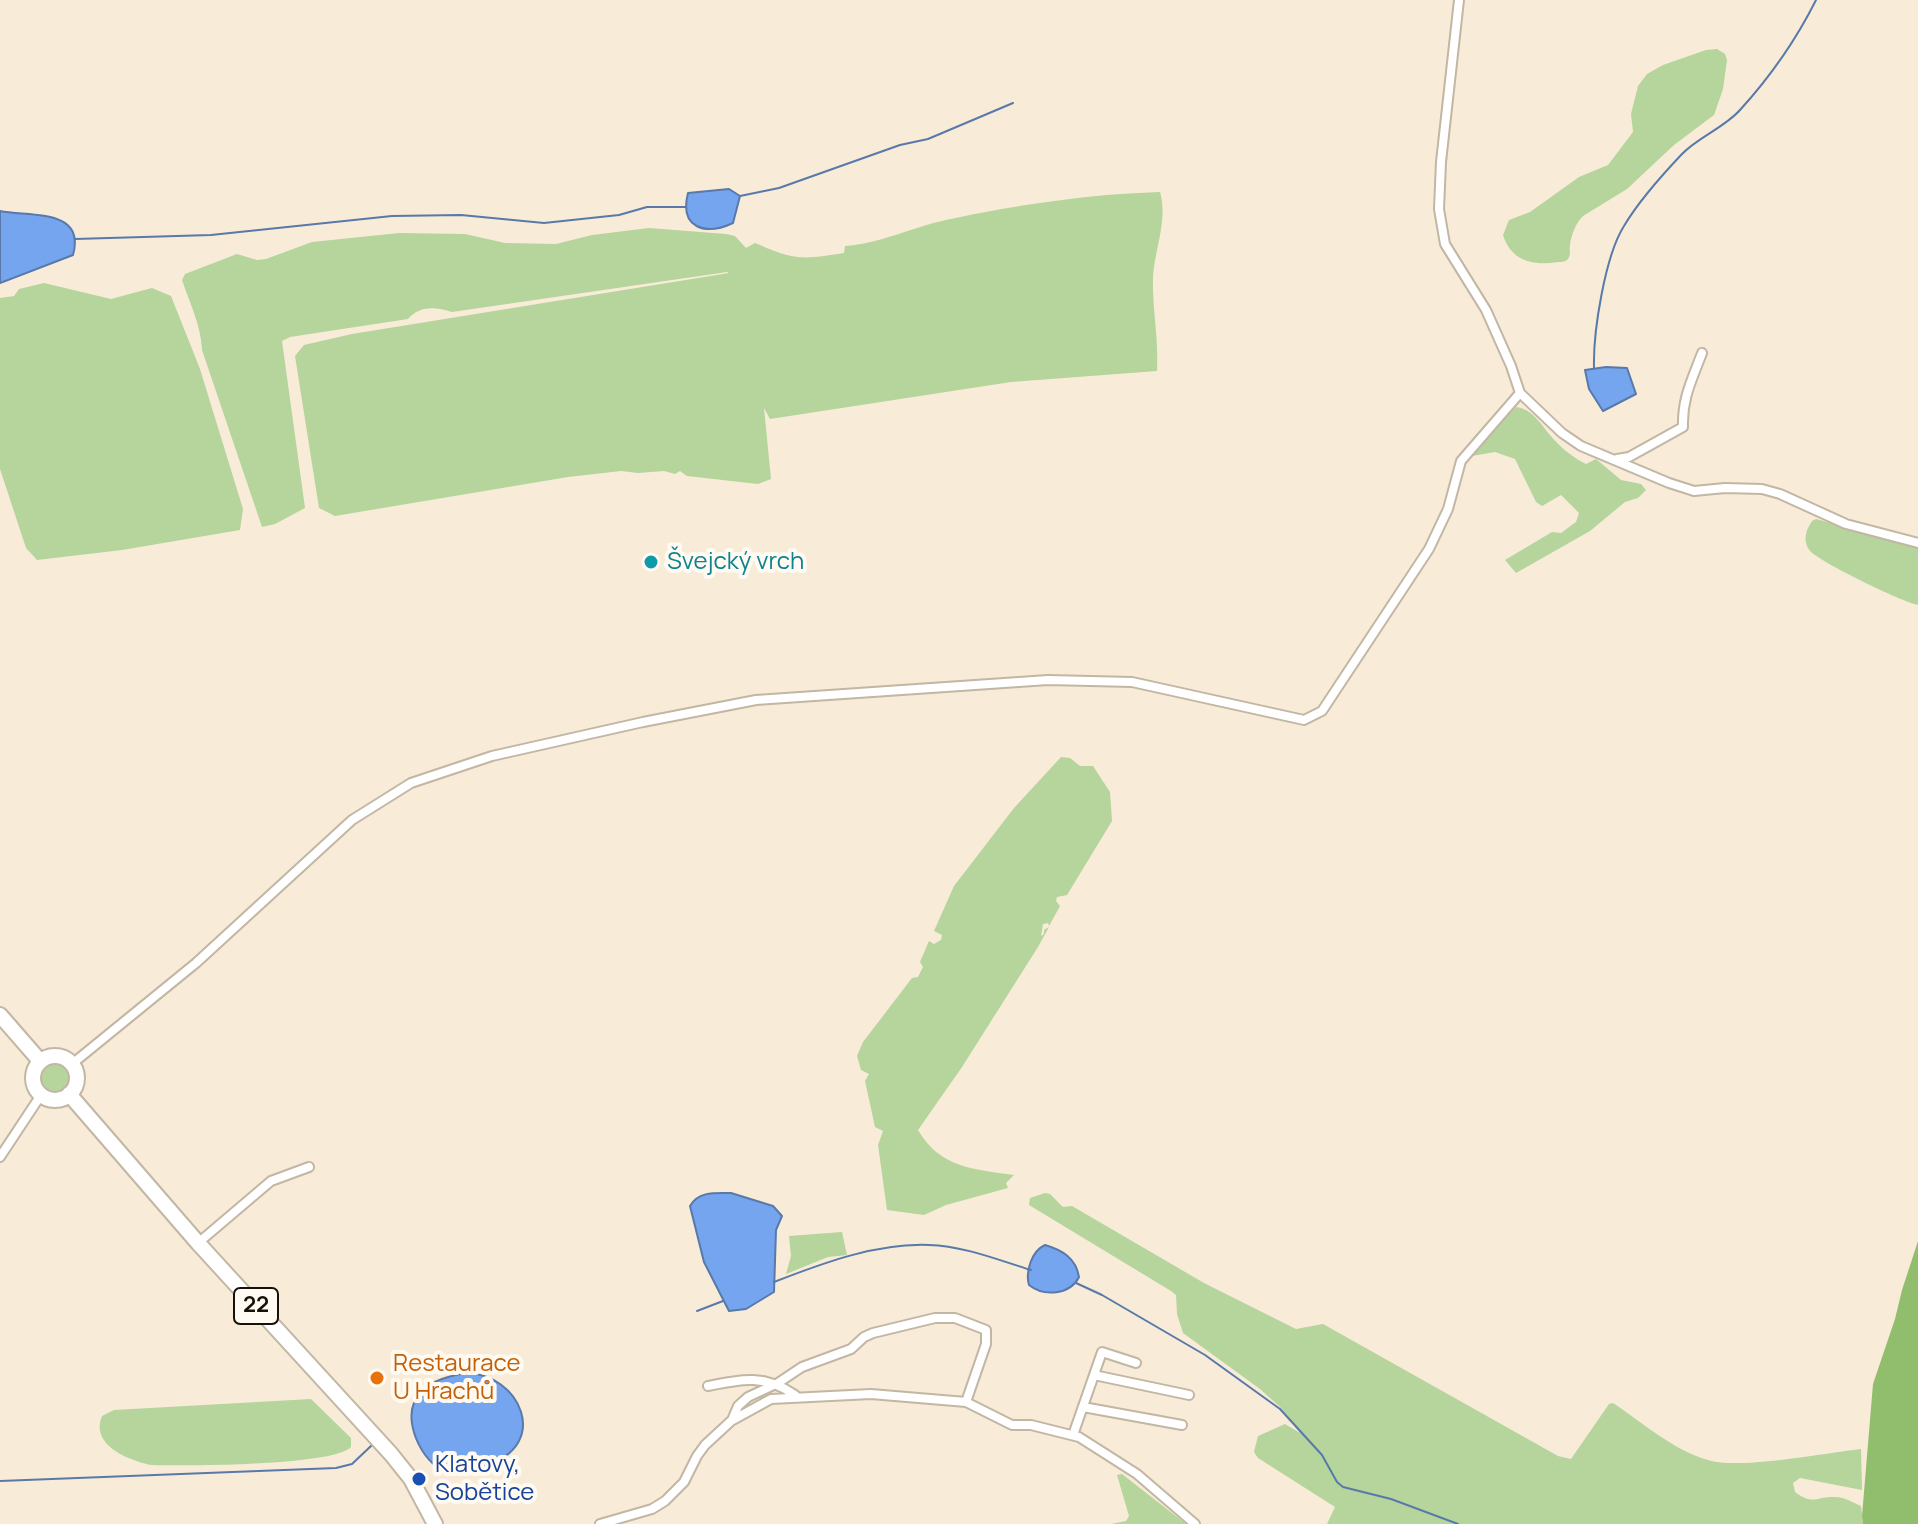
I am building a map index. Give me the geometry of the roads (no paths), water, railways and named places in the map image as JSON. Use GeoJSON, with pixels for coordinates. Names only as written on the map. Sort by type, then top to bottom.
{"type":"FeatureCollection","features":[{"type":"Feature","properties":{"kind":"main road"},"geometry":{"type":"LineString","coordinates":[[0,1015],[40,1061]]}},
{"type":"Feature","properties":{"kind":"main road"},"geometry":{"type":"LineString","coordinates":[[55,1056],[72,1064],[77,1077],[69,1094],[58,1100],[41,1095],[33,1078],[40,1061],[55,1056]]}},
{"type":"Feature","properties":{"kind":"main road","name":"22"},"geometry":{"type":"LineString","coordinates":[[69,1094],[198,1243],[391,1454],[411,1479],[435,1524]]}},
{"type":"Feature","properties":{"kind":"street"},"geometry":{"type":"LineString","coordinates":[[1459,0],[1441,162],[1439,209],[1445,244],[1486,310],[1520,393],[1562,433],[1581,446],[1694,491],[1762,489],[1846,524],[1918,543]]}},
{"type":"Feature","properties":{"kind":"street"},"geometry":{"type":"LineString","coordinates":[[1612,459],[1629,457],[1683,427],[1685,396],[1702,353]]}},
{"type":"Feature","properties":{"kind":"street"},"geometry":{"type":"LineString","coordinates":[[72,1064],[196,963],[352,820],[411,783],[492,756],[756,700],[1048,680],[1132,682],[1286,717],[1304,720],[1313,716],[1322,711],[1429,549],[1448,509],[1461,461],[1520,393]]}},
{"type":"Feature","properties":{"kind":"street"},"geometry":{"type":"LineString","coordinates":[[0,1157],[41,1095]]}},
{"type":"Feature","properties":{"kind":"street"},"geometry":{"type":"LineString","coordinates":[[198,1243],[271,1181],[309,1167]]}},
{"type":"Feature","properties":{"kind":"street"},"geometry":{"type":"LineString","coordinates":[[731,1421],[738,1406],[748,1397],[802,1367],[851,1349],[873,1333],[935,1318],[955,1318],[986,1330],[987,1337],[966,1402]]}},
{"type":"Feature","properties":{"kind":"street"},"geometry":{"type":"LineString","coordinates":[[1073,1435],[1102,1352],[1136,1363]]}},
{"type":"Feature","properties":{"kind":"street"},"geometry":{"type":"LineString","coordinates":[[1094,1375],[1189,1395]]}},
{"type":"Feature","properties":{"kind":"street"},"geometry":{"type":"LineString","coordinates":[[708,1386],[741,1380],[778,1383],[796,1396]]}},
{"type":"Feature","properties":{"kind":"street"},"geometry":{"type":"LineString","coordinates":[[600,1524],[652,1509],[665,1501],[684,1482],[705,1445],[731,1421],[771,1399],[908,1395],[966,1402],[1012,1425],[1031,1425],[1073,1435],[1118,1460],[1195,1524]]}},
{"type":"Feature","properties":{"kind":"street"},"geometry":{"type":"LineString","coordinates":[[1083,1407],[1182,1425]]}},
{"type":"Feature","properties":{"kind":"water"},"geometry":{"type":"Polygon","coordinates":[[[729,189],[740,196],[733,223],[713,229],[697,226],[691,221],[686,205],[688,193],[729,189]]]}},
{"type":"Feature","properties":{"kind":"water"},"geometry":{"type":"Polygon","coordinates":[[[0,211],[40,215],[64,222],[75,240],[73,255],[0,283],[0,211]]]}},
{"type":"Feature","properties":{"kind":"water"},"geometry":{"type":"Polygon","coordinates":[[[1627,368],[1636,394],[1603,411],[1589,389],[1585,370],[1627,368]]]}},
{"type":"Feature","properties":{"kind":"water"},"geometry":{"type":"Polygon","coordinates":[[[731,1193],[773,1206],[782,1216],[776,1230],[774,1292],[746,1309],[729,1311],[704,1262],[690,1206],[703,1195],[731,1193]]]}},
{"type":"Feature","properties":{"kind":"water"},"geometry":{"type":"Polygon","coordinates":[[[1045,1245],[1057,1249],[1075,1265],[1079,1277],[1070,1288],[1049,1292],[1029,1285],[1031,1262],[1036,1252],[1045,1245]]]}},
{"type":"Feature","properties":{"kind":"water"},"geometry":{"type":"Polygon","coordinates":[[[465,1373],[484,1376],[501,1385],[513,1397],[521,1412],[523,1427],[518,1442],[506,1455],[473,1469],[450,1472],[432,1463],[425,1455],[414,1434],[412,1412],[418,1396],[429,1385],[465,1373]]]}},
{"type":"Feature","properties":{"kind":"waterway"},"geometry":{"type":"LineString","coordinates":[[1594,368],[1602,295],[1611,256],[1624,226],[1682,154],[1734,116],[1751,97],[1791,44],[1816,0]]}},
{"type":"Feature","properties":{"kind":"waterway"},"geometry":{"type":"LineString","coordinates":[[740,196],[779,188],[900,145],[928,139],[1013,103]]}},
{"type":"Feature","properties":{"kind":"waterway"},"geometry":{"type":"LineString","coordinates":[[75,239],[211,235],[392,216],[461,215],[544,223],[619,215],[647,207],[686,207]]}},
{"type":"Feature","properties":{"kind":"waterway"},"geometry":{"type":"LineString","coordinates":[[774,1282],[850,1256],[909,1245],[955,1248],[1031,1270]]}},
{"type":"Feature","properties":{"kind":"waterway"},"geometry":{"type":"LineString","coordinates":[[1076,1283],[1205,1355],[1280,1409],[1322,1455],[1343,1487],[1391,1499],[1458,1524]]}},
{"type":"Feature","properties":{"kind":"waterway"},"geometry":{"type":"LineString","coordinates":[[697,1311],[723,1301]]}},
{"type":"Feature","properties":{"kind":"waterway"},"geometry":{"type":"LineString","coordinates":[[0,1481],[336,1468],[352,1464],[372,1445]]}},
{"type":"Feature","properties":{"kind":"place","name":"Švejcký vrch"},"geometry":{"type":"Point","coordinates":[651,562]}},
{"type":"Feature","properties":{"kind":"place","name":"Restaurace U Hrachů"},"geometry":{"type":"Point","coordinates":[377,1378]}},
{"type":"Feature","properties":{"kind":"place","name":"Klatovy, Sobětice"},"geometry":{"type":"Point","coordinates":[419,1479]}}]}
